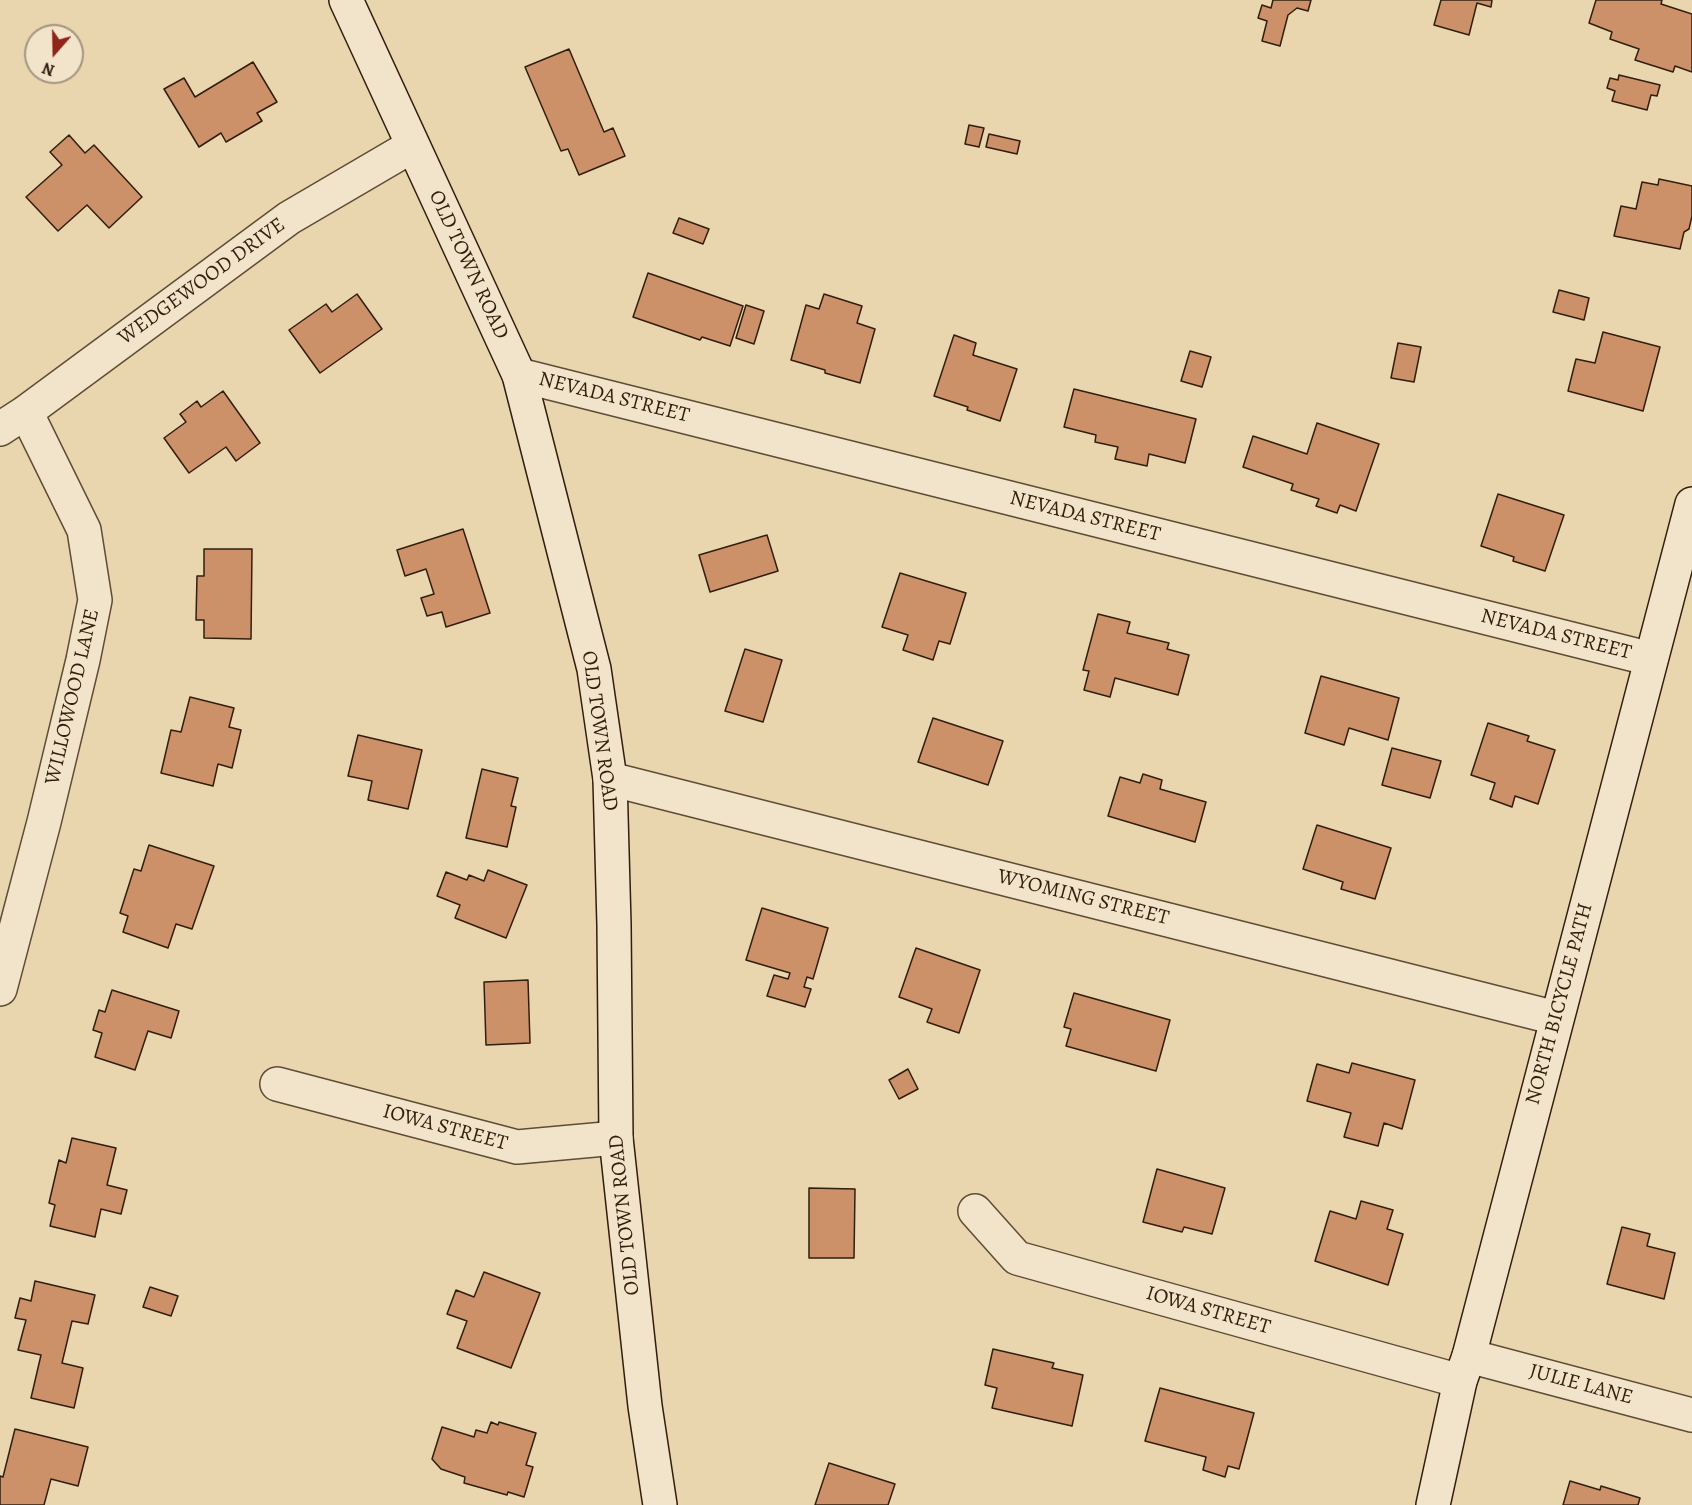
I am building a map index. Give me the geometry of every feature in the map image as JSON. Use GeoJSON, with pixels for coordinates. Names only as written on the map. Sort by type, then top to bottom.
{"type":"FeatureCollection","features":[{"type":"Feature","properties":{"kind":"street","name":"OLD TOWN ROAD"},"geometry":{"type":"LineString","coordinates":[[346,0],[519,375],[594,669],[610,779],[616,1138],[645,1406],[660,1505]]}},
{"type":"Feature","properties":{"kind":"street","name":"WEDGEWOOD DRIVE"},"geometry":{"type":"LineString","coordinates":[[13,420],[289,218],[412,146]]}},
{"type":"Feature","properties":{"kind":"street","name":"NEVADA STREET"},"geometry":{"type":"LineString","coordinates":[[519,375],[1651,659]]}},
{"type":"Feature","properties":{"kind":"street","name":"WILLOWOOD LANE"},"geometry":{"type":"LineString","coordinates":[[0,989],[44,822],[95,600],[84,530],[13,420]]}},
{"type":"Feature","properties":{"kind":"street","name":"NORTH BICYCLE PATH"},"geometry":{"type":"LineString","coordinates":[[1433,1505],[1465,1369],[1556,1018],[1691,512]]}},
{"type":"Feature","properties":{"kind":"street","name":"WYOMING STREET"},"geometry":{"type":"LineString","coordinates":[[610,779],[1556,1018]]}},
{"type":"Feature","properties":{"kind":"street","name":"IOWA STREET"},"geometry":{"type":"LineString","coordinates":[[277,1084],[517,1147],[616,1138]]}},
{"type":"Feature","properties":{"kind":"street","name":"IOWA STREET"},"geometry":{"type":"LineString","coordinates":[[975,1211],[1017,1258],[1465,1369]]}},
{"type":"Feature","properties":{"kind":"street","name":"JULIE LANE"},"geometry":{"type":"LineString","coordinates":[[1465,1369],[1692,1415]]}},
{"type":"Feature","properties":{"kind":"building"},"geometry":{"type":"Polygon","coordinates":[[[1273,0],[1311,0],[1308,11],[1297,8],[1288,15],[1280,46],[1262,41],[1267,21],[1258,18],[1262,5],[1271,8],[1273,0]]]}},
{"type":"Feature","properties":{"kind":"building"},"geometry":{"type":"Polygon","coordinates":[[[1441,0],[1492,0],[1491,7],[1477,3],[1469,35],[1434,25],[1441,0]]]}},
{"type":"Feature","properties":{"kind":"building"},"geometry":{"type":"Polygon","coordinates":[[[1596,0],[1662,0],[1661,4],[1692,14],[1692,72],[1675,66],[1673,72],[1635,60],[1639,49],[1610,39],[1612,32],[1589,23],[1596,0]]]}},
{"type":"Feature","properties":{"kind":"building"},"geometry":{"type":"Polygon","coordinates":[[[569,49],[604,132],[613,128],[625,156],[579,175],[568,149],[561,151],[525,67],[569,49]]]}},
{"type":"Feature","properties":{"kind":"building"},"geometry":{"type":"Polygon","coordinates":[[[253,62],[277,102],[257,113],[262,121],[226,142],[221,133],[199,147],[164,89],[184,78],[195,97],[253,62]]]}},
{"type":"Feature","properties":{"kind":"building"},"geometry":{"type":"Polygon","coordinates":[[[1619,75],[1660,85],[1657,96],[1651,95],[1647,110],[1612,101],[1615,91],[1607,88],[1610,78],[1618,80],[1619,75]]]}},
{"type":"Feature","properties":{"kind":"building"},"geometry":{"type":"Polygon","coordinates":[[[969,125],[984,128],[979,147],[965,144],[969,125]]]}},
{"type":"Feature","properties":{"kind":"building"},"geometry":{"type":"Polygon","coordinates":[[[989,134],[1020,141],[1017,154],[986,147],[989,134]]]}},
{"type":"Feature","properties":{"kind":"building"},"geometry":{"type":"Polygon","coordinates":[[[69,135],[85,153],[94,145],[142,197],[109,228],[87,205],[58,231],[26,197],[62,165],[50,152],[69,135]]]}},
{"type":"Feature","properties":{"kind":"building"},"geometry":{"type":"Polygon","coordinates":[[[1659,179],[1692,186],[1692,216],[1689,229],[1684,232],[1680,249],[1614,236],[1621,206],[1636,209],[1642,182],[1658,185],[1659,179]]]}},
{"type":"Feature","properties":{"kind":"building"},"geometry":{"type":"Polygon","coordinates":[[[679,218],[709,229],[703,244],[673,233],[679,218]]]}},
{"type":"Feature","properties":{"kind":"building"},"geometry":{"type":"Polygon","coordinates":[[[648,273],[743,306],[730,346],[702,337],[700,340],[633,317],[648,273]]]}},
{"type":"Feature","properties":{"kind":"building"},"geometry":{"type":"Polygon","coordinates":[[[1559,290],[1589,298],[1584,320],[1553,312],[1559,290]]]}},
{"type":"Feature","properties":{"kind":"building"},"geometry":{"type":"Polygon","coordinates":[[[357,294],[382,329],[320,373],[289,330],[326,304],[332,312],[357,294]]]}},
{"type":"Feature","properties":{"kind":"building"},"geometry":{"type":"Polygon","coordinates":[[[824,294],[862,306],[857,323],[875,329],[860,383],[791,360],[806,305],[819,309],[824,294]]]}},
{"type":"Feature","properties":{"kind":"building"},"geometry":{"type":"Polygon","coordinates":[[[746,305],[764,311],[754,344],[736,338],[746,305]]]}},
{"type":"Feature","properties":{"kind":"building"},"geometry":{"type":"Polygon","coordinates":[[[1603,332],[1660,347],[1643,411],[1568,391],[1576,359],[1595,363],[1603,332]]]}},
{"type":"Feature","properties":{"kind":"building"},"geometry":{"type":"Polygon","coordinates":[[[954,335],[976,343],[973,355],[1017,369],[1000,421],[934,396],[954,335]]]}},
{"type":"Feature","properties":{"kind":"building"},"geometry":{"type":"Polygon","coordinates":[[[1398,343],[1421,347],[1414,382],[1391,378],[1398,343]]]}},
{"type":"Feature","properties":{"kind":"building"},"geometry":{"type":"Polygon","coordinates":[[[1190,351],[1211,357],[1202,387],[1181,381],[1190,351]]]}},
{"type":"Feature","properties":{"kind":"building"},"geometry":{"type":"Polygon","coordinates":[[[1074,389],[1196,419],[1185,463],[1149,454],[1147,466],[1115,459],[1118,447],[1095,442],[1096,435],[1064,427],[1074,389]]]}},
{"type":"Feature","properties":{"kind":"building"},"geometry":{"type":"Polygon","coordinates":[[[223,391],[260,443],[236,461],[226,447],[189,473],[164,438],[186,422],[180,414],[197,401],[201,407],[223,391]]]}},
{"type":"Feature","properties":{"kind":"building"},"geometry":{"type":"Polygon","coordinates":[[[1317,423],[1379,444],[1356,511],[1340,505],[1337,513],[1316,506],[1319,499],[1291,490],[1293,484],[1243,467],[1253,436],[1307,454],[1317,423]]]}},
{"type":"Feature","properties":{"kind":"building"},"geometry":{"type":"Polygon","coordinates":[[[1498,494],[1564,515],[1545,571],[1513,561],[1514,557],[1481,546],[1498,494]]]}},
{"type":"Feature","properties":{"kind":"building"},"geometry":{"type":"Polygon","coordinates":[[[463,529],[490,613],[446,627],[442,612],[427,616],[421,598],[434,594],[426,569],[405,576],[397,550],[463,529]]]}},
{"type":"Feature","properties":{"kind":"building"},"geometry":{"type":"Polygon","coordinates":[[[767,535],[778,571],[710,592],[699,555],[767,535]]]}},
{"type":"Feature","properties":{"kind":"building"},"geometry":{"type":"Polygon","coordinates":[[[204,549],[252,549],[251,639],[204,638],[204,620],[196,620],[197,576],[204,576],[204,549]]]}},
{"type":"Feature","properties":{"kind":"building"},"geometry":{"type":"Polygon","coordinates":[[[900,573],[966,593],[950,644],[939,641],[933,660],[903,650],[908,635],[882,627],[900,573]]]}},
{"type":"Feature","properties":{"kind":"building"},"geometry":{"type":"Polygon","coordinates":[[[1098,614],[1130,622],[1127,633],[1169,643],[1167,649],[1189,655],[1178,695],[1115,678],[1110,697],[1084,690],[1089,671],[1083,670],[1098,614]]]}},
{"type":"Feature","properties":{"kind":"building"},"geometry":{"type":"Polygon","coordinates":[[[745,649],[782,660],[763,722],[725,711],[745,649]]]}},
{"type":"Feature","properties":{"kind":"building"},"geometry":{"type":"Polygon","coordinates":[[[1321,676],[1399,698],[1388,740],[1349,728],[1344,745],[1305,733],[1321,676]]]}},
{"type":"Feature","properties":{"kind":"building"},"geometry":{"type":"Polygon","coordinates":[[[190,697],[234,708],[229,727],[241,730],[232,768],[218,764],[213,786],[161,773],[171,730],[181,732],[190,697]]]}},
{"type":"Feature","properties":{"kind":"building"},"geometry":{"type":"Polygon","coordinates":[[[933,718],[1003,741],[988,785],[918,762],[933,718]]]}},
{"type":"Feature","properties":{"kind":"building"},"geometry":{"type":"Polygon","coordinates":[[[1488,723],[1529,736],[1527,741],[1555,750],[1538,804],[1515,796],[1512,807],[1490,799],[1495,783],[1471,775],[1488,723]]]}},
{"type":"Feature","properties":{"kind":"building"},"geometry":{"type":"Polygon","coordinates":[[[358,735],[422,750],[408,809],[368,800],[372,781],[348,776],[358,735]]]}},
{"type":"Feature","properties":{"kind":"building"},"geometry":{"type":"Polygon","coordinates":[[[1392,748],[1441,761],[1430,798],[1382,785],[1392,748]]]}},
{"type":"Feature","properties":{"kind":"building"},"geometry":{"type":"Polygon","coordinates":[[[482,769],[518,778],[511,806],[516,807],[507,847],[466,838],[482,769]]]}},
{"type":"Feature","properties":{"kind":"building"},"geometry":{"type":"Polygon","coordinates":[[[1143,774],[1162,780],[1160,789],[1206,802],[1195,842],[1108,816],[1120,777],[1140,783],[1143,774]]]}},
{"type":"Feature","properties":{"kind":"building"},"geometry":{"type":"Polygon","coordinates":[[[1317,825],[1391,848],[1375,899],[1341,889],[1343,882],[1303,869],[1317,825]]]}},
{"type":"Feature","properties":{"kind":"building"},"geometry":{"type":"Polygon","coordinates":[[[149,845],[214,866],[192,929],[176,924],[168,948],[123,932],[128,916],[120,913],[134,869],[141,871],[149,845]]]}},
{"type":"Feature","properties":{"kind":"building"},"geometry":{"type":"Polygon","coordinates":[[[488,870],[527,885],[506,938],[455,918],[460,905],[437,896],[446,872],[467,880],[469,875],[484,881],[488,870]]]}},
{"type":"Feature","properties":{"kind":"building"},"geometry":{"type":"Polygon","coordinates":[[[762,908],[828,928],[813,979],[807,977],[804,987],[811,989],[805,1007],[767,996],[774,975],[788,979],[790,973],[746,960],[762,908]]]}},
{"type":"Feature","properties":{"kind":"building"},"geometry":{"type":"Polygon","coordinates":[[[916,948],[980,970],[959,1033],[927,1022],[932,1009],[899,997],[916,948]]]}},
{"type":"Feature","properties":{"kind":"building"},"geometry":{"type":"Polygon","coordinates":[[[528,980],[530,1043],[486,1045],[484,982],[528,980]]]}},
{"type":"Feature","properties":{"kind":"building"},"geometry":{"type":"Polygon","coordinates":[[[112,990],[179,1011],[171,1038],[148,1031],[135,1070],[95,1057],[102,1033],[93,1030],[99,1010],[105,1012],[112,990]]]}},
{"type":"Feature","properties":{"kind":"building"},"geometry":{"type":"Polygon","coordinates":[[[1074,993],[1170,1020],[1156,1071],[1066,1046],[1071,1029],[1064,1027],[1074,993]]]}},
{"type":"Feature","properties":{"kind":"building"},"geometry":{"type":"Polygon","coordinates":[[[1352,1063],[1415,1080],[1402,1129],[1384,1123],[1378,1146],[1344,1137],[1351,1113],[1307,1101],[1317,1064],[1349,1073],[1352,1063]]]}},
{"type":"Feature","properties":{"kind":"building"},"geometry":{"type":"Polygon","coordinates":[[[908,1069],[918,1089],[899,1099],[889,1080],[908,1069]]]}},
{"type":"Feature","properties":{"kind":"building"},"geometry":{"type":"Polygon","coordinates":[[[72,1138],[116,1148],[107,1185],[127,1190],[121,1214],[101,1209],[95,1237],[50,1226],[55,1205],[49,1203],[59,1160],[66,1163],[72,1138]]]}},
{"type":"Feature","properties":{"kind":"building"},"geometry":{"type":"Polygon","coordinates":[[[1157,1169],[1225,1188],[1212,1234],[1184,1227],[1182,1232],[1143,1222],[1157,1169]]]}},
{"type":"Feature","properties":{"kind":"building"},"geometry":{"type":"Polygon","coordinates":[[[809,1188],[855,1189],[854,1258],[809,1258],[809,1188]]]}},
{"type":"Feature","properties":{"kind":"building"},"geometry":{"type":"Polygon","coordinates":[[[1361,1201],[1393,1210],[1387,1229],[1403,1234],[1388,1285],[1315,1261],[1330,1211],[1356,1219],[1361,1201]]]}},
{"type":"Feature","properties":{"kind":"building"},"geometry":{"type":"Polygon","coordinates":[[[1622,1227],[1650,1234],[1647,1246],[1675,1253],[1664,1299],[1607,1284],[1622,1227]]]}},
{"type":"Feature","properties":{"kind":"building"},"geometry":{"type":"Polygon","coordinates":[[[484,1272],[540,1293],[511,1368],[457,1348],[467,1321],[447,1314],[456,1290],[474,1297],[484,1272]]]}},
{"type":"Feature","properties":{"kind":"building"},"geometry":{"type":"Polygon","coordinates":[[[35,1281],[95,1295],[88,1324],[72,1321],[62,1363],[83,1368],[74,1408],[31,1398],[41,1355],[18,1350],[26,1320],[15,1318],[20,1298],[31,1301],[35,1281]]]}},
{"type":"Feature","properties":{"kind":"building"},"geometry":{"type":"Polygon","coordinates":[[[150,1287],[178,1296],[171,1316],[143,1307],[150,1287]]]}},
{"type":"Feature","properties":{"kind":"building"},"geometry":{"type":"Polygon","coordinates":[[[993,1349],[1054,1363],[1052,1368],[1083,1375],[1072,1426],[992,1408],[997,1388],[985,1385],[993,1349]]]}},
{"type":"Feature","properties":{"kind":"building"},"geometry":{"type":"Polygon","coordinates":[[[1160,1388],[1254,1413],[1239,1469],[1228,1466],[1225,1477],[1203,1470],[1206,1457],[1145,1441],[1160,1388]]]}},
{"type":"Feature","properties":{"kind":"building"},"geometry":{"type":"Polygon","coordinates":[[[491,1422],[498,1425],[499,1422],[536,1433],[526,1465],[533,1467],[524,1497],[508,1492],[507,1495],[464,1483],[465,1477],[441,1469],[432,1459],[442,1427],[474,1437],[476,1430],[487,1433],[491,1422]]]}},
{"type":"Feature","properties":{"kind":"building"},"geometry":{"type":"Polygon","coordinates":[[[15,1429],[88,1447],[78,1486],[51,1479],[44,1505],[0,1505],[0,1476],[3,1477],[15,1429]]]}},
{"type":"Feature","properties":{"kind":"building"},"geometry":{"type":"Polygon","coordinates":[[[829,1463],[895,1484],[888,1505],[815,1505],[829,1463]]]}},
{"type":"Feature","properties":{"kind":"building"},"geometry":{"type":"Polygon","coordinates":[[[1570,1481],[1600,1490],[1601,1486],[1640,1498],[1638,1505],[1563,1505],[1570,1481]]]}}]}
